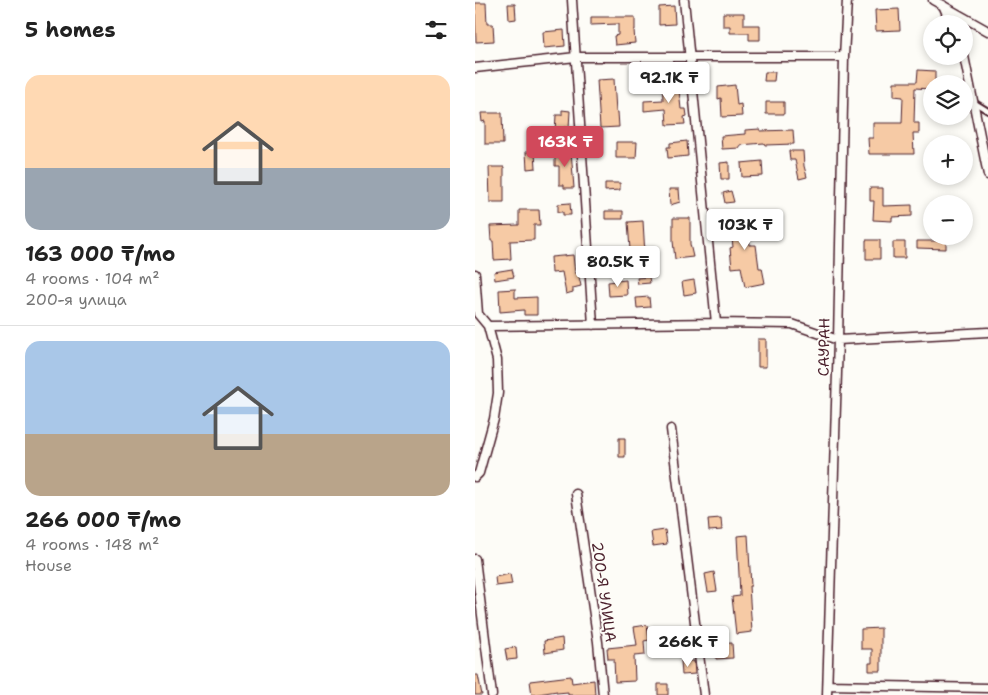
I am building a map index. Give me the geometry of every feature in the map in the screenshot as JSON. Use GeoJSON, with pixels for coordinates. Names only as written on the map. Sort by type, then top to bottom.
{"type":"FeatureCollection","features":[{"type":"Feature","properties":{"kind":"street"},"geometry":{"type":"LineString","coordinates":[[572,0],[593,325]]}},
{"type":"Feature","properties":{"kind":"street"},"geometry":{"type":"LineString","coordinates":[[684,0],[716,323]]}},
{"type":"Feature","properties":{"kind":"street","name":"САУРАН"},"geometry":{"type":"LineString","coordinates":[[827,695],[847,0]]}},
{"type":"Feature","properties":{"kind":"street"},"geometry":{"type":"LineString","coordinates":[[933,0],[988,31]]}},
{"type":"Feature","properties":{"kind":"street"},"geometry":{"type":"LineString","coordinates":[[943,5],[947,15]]}},
{"type":"Feature","properties":{"kind":"street"},"geometry":{"type":"LineString","coordinates":[[475,68],[576,57],[844,56]]}},
{"type":"Feature","properties":{"kind":"street"},"geometry":{"type":"LineString","coordinates":[[965,65],[988,175]]}},
{"type":"Feature","properties":{"kind":"street"},"geometry":{"type":"LineString","coordinates":[[475,274],[478,314],[488,326],[497,360],[498,393],[494,419],[479,473],[475,477]]}},
{"type":"Feature","properties":{"kind":"street"},"geometry":{"type":"LineString","coordinates":[[488,326],[716,323],[793,324],[838,340],[988,332]]}},
{"type":"Feature","properties":{"kind":"street"},"geometry":{"type":"LineString","coordinates":[[671,429],[704,695]]}},
{"type":"Feature","properties":{"kind":"street","name":"200-Я УЛИЦА"},"geometry":{"type":"LineString","coordinates":[[575,494],[598,642],[603,695]]}},
{"type":"Feature","properties":{"kind":"street"},"geometry":{"type":"LineString","coordinates":[[475,559],[492,695]]}},
{"type":"Feature","properties":{"kind":"street"},"geometry":{"type":"LineString","coordinates":[[828,685],[988,688]]}},
{"type":"Feature","properties":{"kind":"lane"},"geometry":{"type":"LineString","coordinates":[[974,103],[988,111]]}},
{"type":"Feature","properties":{"kind":"building"},"geometry":{"type":"Polygon","coordinates":[[[475,3],[486,3],[487,24],[493,24],[494,41],[476,42],[475,3]]]}},
{"type":"Feature","properties":{"kind":"building"},"geometry":{"type":"Polygon","coordinates":[[[508,4],[515,4],[516,19],[509,20],[508,4]]]}},
{"type":"Feature","properties":{"kind":"building"},"geometry":{"type":"Polygon","coordinates":[[[674,6],[675,24],[659,25],[659,7],[674,6]]]}},
{"type":"Feature","properties":{"kind":"building"},"geometry":{"type":"Polygon","coordinates":[[[899,9],[900,30],[876,31],[875,10],[899,9]]]}},
{"type":"Feature","properties":{"kind":"building"},"geometry":{"type":"Polygon","coordinates":[[[723,13],[744,13],[744,25],[760,25],[760,40],[749,40],[749,33],[730,33],[730,26],[723,26],[723,13]]]}},
{"type":"Feature","properties":{"kind":"building"},"geometry":{"type":"Polygon","coordinates":[[[591,17],[635,17],[635,43],[615,45],[614,36],[618,35],[618,24],[591,25],[591,17]]]}},
{"type":"Feature","properties":{"kind":"building"},"geometry":{"type":"Polygon","coordinates":[[[564,30],[565,46],[544,48],[543,32],[564,30]]]}},
{"type":"Feature","properties":{"kind":"building"},"geometry":{"type":"Polygon","coordinates":[[[918,70],[935,71],[935,75],[923,75],[923,88],[915,88],[914,123],[919,123],[919,133],[913,133],[914,154],[869,154],[868,138],[873,138],[873,123],[902,123],[903,97],[894,96],[894,82],[917,82],[918,70]]]}},
{"type":"Feature","properties":{"kind":"building"},"geometry":{"type":"Polygon","coordinates":[[[765,72],[775,72],[774,81],[764,81],[765,72]]]}},
{"type":"Feature","properties":{"kind":"building"},"geometry":{"type":"Polygon","coordinates":[[[614,79],[619,127],[600,128],[597,80],[614,79]]]}},
{"type":"Feature","properties":{"kind":"building"},"geometry":{"type":"Polygon","coordinates":[[[678,81],[681,109],[686,109],[685,124],[667,125],[666,109],[644,111],[644,101],[663,100],[662,82],[678,81]]]}},
{"type":"Feature","properties":{"kind":"building"},"geometry":{"type":"Polygon","coordinates":[[[735,85],[737,105],[741,104],[742,116],[722,117],[721,98],[718,99],[718,87],[735,85]]]}},
{"type":"Feature","properties":{"kind":"building"},"geometry":{"type":"Polygon","coordinates":[[[766,102],[784,102],[784,114],[766,114],[766,102]]]}},
{"type":"Feature","properties":{"kind":"building"},"geometry":{"type":"Polygon","coordinates":[[[562,110],[570,111],[569,128],[564,127],[564,138],[544,138],[544,132],[555,132],[556,115],[562,115],[562,110]]]}},
{"type":"Feature","properties":{"kind":"building"},"geometry":{"type":"Polygon","coordinates":[[[481,113],[502,113],[503,144],[485,144],[485,121],[482,122],[481,113]]]}},
{"type":"Feature","properties":{"kind":"building"},"geometry":{"type":"Polygon","coordinates":[[[760,129],[760,131],[793,130],[794,144],[765,145],[764,143],[740,145],[740,148],[722,149],[721,136],[745,134],[745,130],[760,129]]]}},
{"type":"Feature","properties":{"kind":"building"},"geometry":{"type":"Polygon","coordinates":[[[687,141],[688,156],[668,158],[667,147],[670,147],[670,143],[687,141]]]}},
{"type":"Feature","properties":{"kind":"building"},"geometry":{"type":"Polygon","coordinates":[[[616,142],[637,142],[636,158],[616,158],[616,142]]]}},
{"type":"Feature","properties":{"kind":"building"},"geometry":{"type":"Polygon","coordinates":[[[555,151],[571,151],[574,188],[564,188],[564,185],[559,185],[559,166],[555,166],[555,151]]]}},
{"type":"Feature","properties":{"kind":"building"},"geometry":{"type":"Polygon","coordinates":[[[789,151],[803,151],[807,177],[799,179],[795,160],[790,160],[789,151]]]}},
{"type":"Feature","properties":{"kind":"building"},"geometry":{"type":"Polygon","coordinates":[[[526,152],[535,152],[536,168],[527,169],[526,152]]]}},
{"type":"Feature","properties":{"kind":"building"},"geometry":{"type":"Polygon","coordinates":[[[762,161],[763,176],[742,177],[741,163],[762,161]]]}},
{"type":"Feature","properties":{"kind":"building"},"geometry":{"type":"Polygon","coordinates":[[[729,162],[729,179],[721,179],[720,163],[729,162]]]}},
{"type":"Feature","properties":{"kind":"building"},"geometry":{"type":"Polygon","coordinates":[[[489,167],[504,167],[504,202],[490,202],[489,167]]]}},
{"type":"Feature","properties":{"kind":"building"},"geometry":{"type":"Polygon","coordinates":[[[605,183],[620,183],[620,190],[605,191],[605,183]]]}},
{"type":"Feature","properties":{"kind":"building"},"geometry":{"type":"Polygon","coordinates":[[[870,188],[883,188],[883,206],[912,205],[912,216],[892,217],[892,221],[873,220],[874,201],[870,201],[870,188]]]}},
{"type":"Feature","properties":{"kind":"building"},"geometry":{"type":"Polygon","coordinates":[[[669,189],[679,189],[680,202],[670,205],[669,189]]]}},
{"type":"Feature","properties":{"kind":"building"},"geometry":{"type":"Polygon","coordinates":[[[731,191],[734,202],[725,203],[723,193],[731,191]]]}},
{"type":"Feature","properties":{"kind":"building"},"geometry":{"type":"Polygon","coordinates":[[[570,203],[571,215],[563,215],[563,212],[558,212],[558,204],[570,203]]]}},
{"type":"Feature","properties":{"kind":"building"},"geometry":{"type":"Polygon","coordinates":[[[519,210],[539,210],[540,225],[534,225],[534,240],[510,241],[511,259],[494,260],[490,226],[519,225],[519,210]]]}},
{"type":"Feature","properties":{"kind":"building"},"geometry":{"type":"Polygon","coordinates":[[[605,211],[623,211],[623,219],[605,219],[605,211]]]}},
{"type":"Feature","properties":{"kind":"building"},"geometry":{"type":"Polygon","coordinates":[[[746,212],[750,245],[756,245],[759,268],[762,268],[765,283],[745,287],[741,267],[732,268],[730,248],[733,247],[729,214],[746,212]]]}},
{"type":"Feature","properties":{"kind":"building"},"geometry":{"type":"Polygon","coordinates":[[[673,218],[690,218],[690,244],[693,257],[675,259],[673,218]]]}},
{"type":"Feature","properties":{"kind":"building"},"geometry":{"type":"Polygon","coordinates":[[[643,221],[645,255],[634,256],[633,249],[630,250],[628,222],[643,221]]]}},
{"type":"Feature","properties":{"kind":"building"},"geometry":{"type":"Polygon","coordinates":[[[866,240],[880,240],[880,259],[866,259],[866,240]]]}},
{"type":"Feature","properties":{"kind":"building"},"geometry":{"type":"Polygon","coordinates":[[[917,241],[923,241],[923,245],[946,245],[946,249],[917,248],[917,241]]]}},
{"type":"Feature","properties":{"kind":"building"},"geometry":{"type":"Polygon","coordinates":[[[893,242],[905,242],[905,258],[893,258],[893,242]]]}},
{"type":"Feature","properties":{"kind":"building"},"geometry":{"type":"Polygon","coordinates":[[[573,255],[575,273],[578,272],[581,286],[573,288],[573,292],[566,294],[562,272],[552,273],[551,257],[573,255]]]}},
{"type":"Feature","properties":{"kind":"building"},"geometry":{"type":"Polygon","coordinates":[[[512,269],[514,277],[495,280],[494,272],[512,269]]]}},
{"type":"Feature","properties":{"kind":"building"},"geometry":{"type":"Polygon","coordinates":[[[649,277],[650,283],[638,284],[637,278],[649,277]]]}},
{"type":"Feature","properties":{"kind":"building"},"geometry":{"type":"Polygon","coordinates":[[[626,280],[627,295],[609,296],[608,282],[626,280]]]}},
{"type":"Feature","properties":{"kind":"building"},"geometry":{"type":"Polygon","coordinates":[[[694,280],[696,293],[684,295],[682,282],[694,280]]]}},
{"type":"Feature","properties":{"kind":"building"},"geometry":{"type":"Polygon","coordinates":[[[515,289],[515,298],[537,297],[537,315],[524,315],[524,310],[500,312],[499,290],[515,289]]]}},
{"type":"Feature","properties":{"kind":"building"},"geometry":{"type":"Polygon","coordinates":[[[649,297],[650,307],[637,308],[636,298],[649,297]]]}},
{"type":"Feature","properties":{"kind":"building"},"geometry":{"type":"Polygon","coordinates":[[[758,339],[766,339],[766,367],[758,367],[758,339]]]}},
{"type":"Feature","properties":{"kind":"building"},"geometry":{"type":"Polygon","coordinates":[[[619,438],[625,438],[625,457],[619,457],[619,438]]]}},
{"type":"Feature","properties":{"kind":"building"},"geometry":{"type":"Polygon","coordinates":[[[721,518],[722,530],[709,531],[708,519],[721,518]]]}},
{"type":"Feature","properties":{"kind":"building"},"geometry":{"type":"Polygon","coordinates":[[[665,530],[667,544],[653,546],[651,532],[665,530]]]}},
{"type":"Feature","properties":{"kind":"building"},"geometry":{"type":"Polygon","coordinates":[[[748,535],[752,632],[736,634],[732,597],[740,596],[737,536],[748,535]]]}},
{"type":"Feature","properties":{"kind":"building"},"geometry":{"type":"Polygon","coordinates":[[[714,572],[717,591],[708,592],[705,574],[714,572]]]}},
{"type":"Feature","properties":{"kind":"building"},"geometry":{"type":"Polygon","coordinates":[[[510,574],[512,584],[496,586],[495,577],[510,574]]]}},
{"type":"Feature","properties":{"kind":"building"},"geometry":{"type":"Polygon","coordinates":[[[647,625],[649,640],[644,641],[645,655],[634,656],[635,681],[615,682],[614,659],[608,659],[607,648],[637,645],[634,627],[647,625]]]}},
{"type":"Feature","properties":{"kind":"building"},"geometry":{"type":"Polygon","coordinates":[[[881,628],[881,671],[869,671],[869,663],[872,663],[872,649],[861,649],[861,629],[881,628]]]}},
{"type":"Feature","properties":{"kind":"building"},"geometry":{"type":"Polygon","coordinates":[[[562,638],[563,650],[545,653],[544,641],[562,638]]]}},
{"type":"Feature","properties":{"kind":"building"},"geometry":{"type":"Polygon","coordinates":[[[732,643],[733,658],[716,659],[715,644],[732,643]]]}},
{"type":"Feature","properties":{"kind":"building"},"geometry":{"type":"Polygon","coordinates":[[[516,647],[517,659],[507,660],[505,649],[516,647]]]}},
{"type":"Feature","properties":{"kind":"building"},"geometry":{"type":"Polygon","coordinates":[[[681,661],[694,661],[695,674],[682,675],[681,661]]]}},
{"type":"Feature","properties":{"kind":"building"},"geometry":{"type":"Polygon","coordinates":[[[475,675],[478,675],[482,695],[475,695],[475,675]]]}},
{"type":"Feature","properties":{"kind":"building"},"geometry":{"type":"Polygon","coordinates":[[[571,676],[572,683],[594,680],[595,695],[568,695],[568,692],[557,693],[557,691],[532,695],[530,681],[571,676]]]}},
{"type":"Feature","properties":{"kind":"building"},"geometry":{"type":"Polygon","coordinates":[[[658,684],[668,684],[668,695],[658,695],[658,684]]]}}]}
